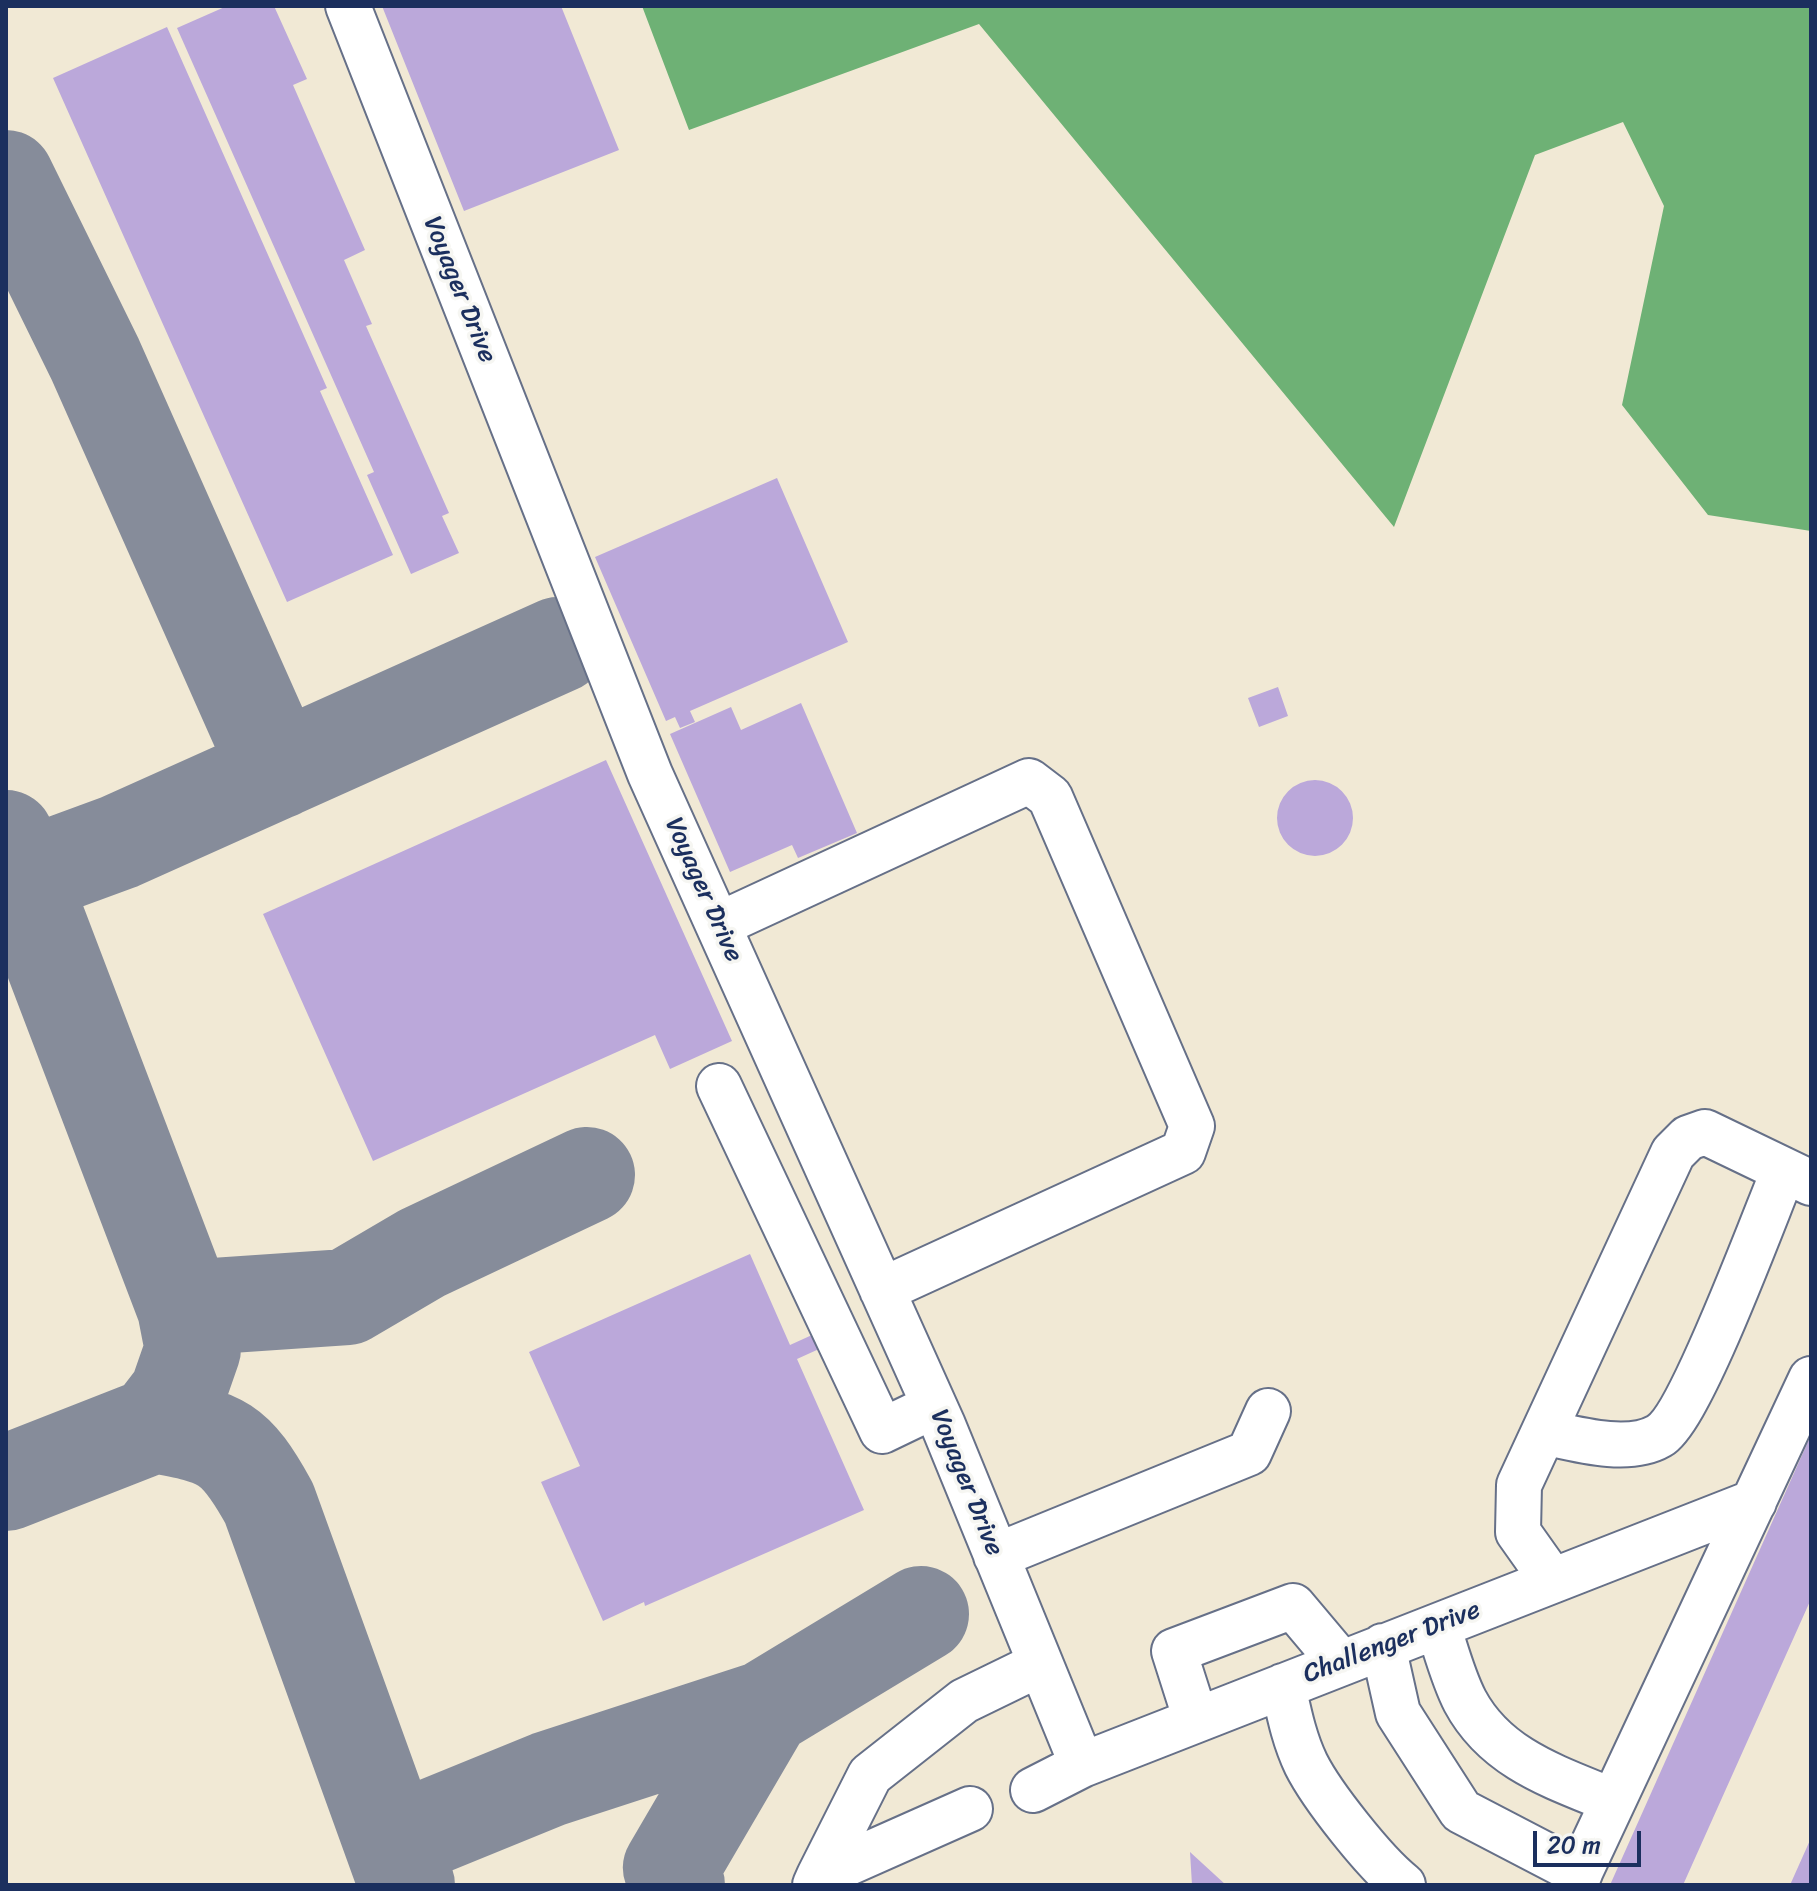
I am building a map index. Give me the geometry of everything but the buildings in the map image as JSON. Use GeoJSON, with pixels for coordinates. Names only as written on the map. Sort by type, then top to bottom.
{"type":"FeatureCollection","features":[{"type":"Feature","properties":{"kind":"lane","name":"Voyager Drive"},"geometry":{"type":"LineString","coordinates":[[348,6],[650,774],[934,1406],[1082,1765]]}},
{"type":"Feature","properties":{"kind":"lane"},"geometry":{"type":"LineString","coordinates":[[718,925],[1029,781],[1050,797],[1192,1126],[1183,1152],[882,1290]]}},
{"type":"Feature","properties":{"kind":"lane"},"geometry":{"type":"LineString","coordinates":[[719,1086],[882,1431],[934,1406]]}},
{"type":"Feature","properties":{"kind":"lane"},"geometry":{"type":"LineString","coordinates":[[1544,1432],[1599,1444],[1625,1444],[1660,1436],[1689,1399],[1797,1176],[1705,1132],[1688,1138],[1673,1153],[1519,1485],[1518,1532],[1552,1580]]}},
{"type":"Feature","properties":{"kind":"lane"},"geometry":{"type":"LineString","coordinates":[[785,1228],[842,1201]]}},
{"type":"Feature","properties":{"kind":"lane"},"geometry":{"type":"LineString","coordinates":[[1383,1646],[1398,1713],[1461,1811],[1577,1879],[1811,1379]]}},
{"type":"Feature","properties":{"kind":"lane"},"geometry":{"type":"LineString","coordinates":[[996,1556],[1249,1453],[1268,1411]]}},
{"type":"Feature","properties":{"kind":"lane","name":"Challenger Drive"},"geometry":{"type":"LineString","coordinates":[[1033,1790],[1082,1765],[1754,1502]]}},
{"type":"Feature","properties":{"kind":"lane"},"geometry":{"type":"LineString","coordinates":[[1196,1720],[1174,1651],[1293,1606],[1341,1663]]}},
{"type":"Feature","properties":{"kind":"lane"},"geometry":{"type":"LineString","coordinates":[[1438,1626],[1464,1699],[1488,1736],[1532,1768],[1613,1801]]}},
{"type":"Feature","properties":{"kind":"lane"},"geometry":{"type":"LineString","coordinates":[[817,1881],[870,1775],[964,1701],[1040,1664]]}},
{"type":"Feature","properties":{"kind":"lane"},"geometry":{"type":"LineString","coordinates":[[1283,1686],[1292,1727],[1307,1766],[1381,1867],[1403,1885]]}},
{"type":"Feature","properties":{"kind":"lane"},"geometry":{"type":"LineString","coordinates":[[817,1881],[970,1809]]}},
{"type":"Feature","properties":{"kind":"green space"},"geometry":{"type":"Polygon","coordinates":[[[642,6],[1811,6],[1811,531],[1708,515],[1622,405],[1664,206],[1623,122],[1535,155],[1394,527],[979,24],[689,130],[642,6]]]}},
{"type":"Feature","properties":{"kind":"taxiway"},"geometry":{"type":"LineString","coordinates":[[6,178],[95,359],[278,771]]}},
{"type":"Feature","properties":{"kind":"taxiway"},"geometry":{"type":"LineString","coordinates":[[21,878],[119,842],[558,645]]}},
{"type":"Feature","properties":{"kind":"taxiway"},"geometry":{"type":"LineString","coordinates":[[6,838],[185,1308],[193,1349],[177,1395],[154,1425],[6,1483]]}},
{"type":"Feature","properties":{"kind":"taxiway"},"geometry":{"type":"LineString","coordinates":[[185,1308],[347,1297],[422,1253],[587,1175]]}},
{"type":"Feature","properties":{"kind":"taxiway"},"geometry":{"type":"LineString","coordinates":[[154,1425],[196,1434],[225,1446],[246,1467],[269,1503],[407,1885]]}},
{"type":"Feature","properties":{"kind":"taxiway"},"geometry":{"type":"LineString","coordinates":[[677,1885],[671,1868],[764,1709],[921,1614]]}},
{"type":"Feature","properties":{"kind":"taxiway"},"geometry":{"type":"LineString","coordinates":[[392,1843],[549,1779],[764,1709]]}}]}
